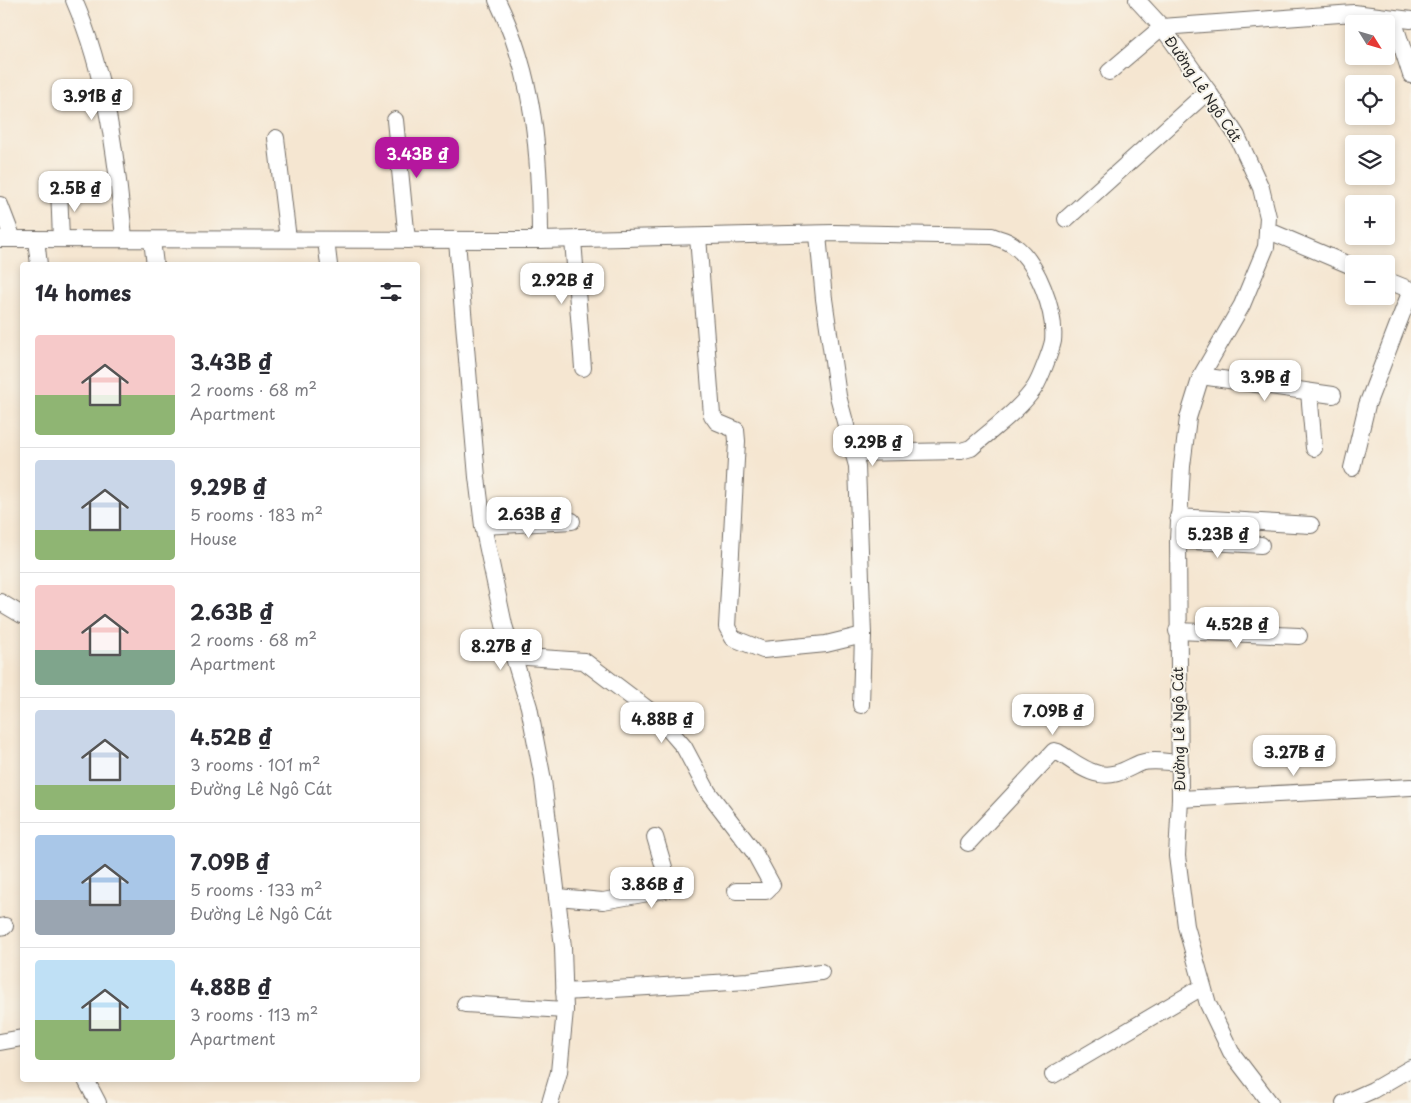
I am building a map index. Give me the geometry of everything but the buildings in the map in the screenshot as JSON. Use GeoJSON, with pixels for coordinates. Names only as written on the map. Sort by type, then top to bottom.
{"type":"FeatureCollection","features":[{"type":"Feature","properties":{"kind":"street"},"geometry":{"type":"LineString","coordinates":[[74,0],[88,31],[98,70],[113,150],[124,238]]}},
{"type":"Feature","properties":{"kind":"street"},"geometry":{"type":"LineString","coordinates":[[497,0],[513,32],[530,92],[537,143],[540,240]]}},
{"type":"Feature","properties":{"kind":"street","name":"Đường Lê Ngô Cát"},"geometry":{"type":"LineString","coordinates":[[1137,0],[1162,27],[1208,91],[1237,136],[1261,188],[1268,217],[1266,247],[1242,305],[1201,376],[1188,418],[1178,517],[1180,799],[1178,865],[1186,926],[1208,1004],[1231,1052],[1270,1103]]}},
{"type":"Feature","properties":{"kind":"street"},"geometry":{"type":"LineString","coordinates":[[1109,72],[1162,27],[1354,13],[1367,15]]}},
{"type":"Feature","properties":{"kind":"street"},"geometry":{"type":"LineString","coordinates":[[1395,19],[1411,20]]}},
{"type":"Feature","properties":{"kind":"street"},"geometry":{"type":"LineString","coordinates":[[1395,25],[1411,75]]}},
{"type":"Feature","properties":{"kind":"street"},"geometry":{"type":"LineString","coordinates":[[1066,219],[1208,91]]}},
{"type":"Feature","properties":{"kind":"street"},"geometry":{"type":"LineString","coordinates":[[395,120],[407,240]]}},
{"type":"Feature","properties":{"kind":"street"},"geometry":{"type":"LineString","coordinates":[[276,138],[288,239]]}},
{"type":"Feature","properties":{"kind":"street"},"geometry":{"type":"LineString","coordinates":[[58,188],[61,239]]}},
{"type":"Feature","properties":{"kind":"street"},"geometry":{"type":"LineString","coordinates":[[0,205],[6,239],[124,238],[152,240],[456,241],[818,235],[834,233],[992,236],[1011,243],[1020,250],[1036,274],[1049,302],[1053,341],[1036,386],[1022,403],[971,448],[962,452],[854,453]]}},
{"type":"Feature","properties":{"kind":"street"},"geometry":{"type":"LineString","coordinates":[[1267,230],[1345,263]]}},
{"type":"Feature","properties":{"kind":"street"},"geometry":{"type":"LineString","coordinates":[[818,235],[824,299],[838,396],[858,466],[863,635],[860,704]]}},
{"type":"Feature","properties":{"kind":"street"},"geometry":{"type":"LineString","coordinates":[[698,237],[712,415],[717,422],[736,430],[737,441],[728,627],[733,638],[764,650],[826,644],[863,635]]}},
{"type":"Feature","properties":{"kind":"street"},"geometry":{"type":"LineString","coordinates":[[36,239],[39,262]]}},
{"type":"Feature","properties":{"kind":"street"},"geometry":{"type":"LineString","coordinates":[[152,240],[155,262]]}},
{"type":"Feature","properties":{"kind":"street"},"geometry":{"type":"LineString","coordinates":[[326,240],[329,262]]}},
{"type":"Feature","properties":{"kind":"street"},"geometry":{"type":"LineString","coordinates":[[573,240],[583,368]]}},
{"type":"Feature","properties":{"kind":"street"},"geometry":{"type":"LineString","coordinates":[[456,241],[483,526],[504,625],[529,707],[543,780],[563,947],[565,1010],[559,1072],[550,1103]]}},
{"type":"Feature","properties":{"kind":"street"},"geometry":{"type":"LineString","coordinates":[[1352,468],[1366,405],[1411,290],[1395,284]]}},
{"type":"Feature","properties":{"kind":"street"},"geometry":{"type":"LineString","coordinates":[[1201,376],[1333,395]]}},
{"type":"Feature","properties":{"kind":"street"},"geometry":{"type":"LineString","coordinates":[[1309,392],[1314,448]]}},
{"type":"Feature","properties":{"kind":"street"},"geometry":{"type":"LineString","coordinates":[[1178,517],[1311,524]]}},
{"type":"Feature","properties":{"kind":"street"},"geometry":{"type":"LineString","coordinates":[[483,526],[572,521]]}},
{"type":"Feature","properties":{"kind":"street"},"geometry":{"type":"LineString","coordinates":[[1178,540],[1260,546]]}},
{"type":"Feature","properties":{"kind":"street"},"geometry":{"type":"LineString","coordinates":[[0,602],[20,614]]}},
{"type":"Feature","properties":{"kind":"street"},"geometry":{"type":"LineString","coordinates":[[1178,631],[1299,636]]}},
{"type":"Feature","properties":{"kind":"street"},"geometry":{"type":"LineString","coordinates":[[513,656],[584,661],[658,717],[671,730],[684,747],[708,792],[754,852],[772,885],[766,891],[736,891]]}},
{"type":"Feature","properties":{"kind":"street"},"geometry":{"type":"LineString","coordinates":[[968,843],[1054,751],[1086,770],[1099,774],[1111,775],[1128,771],[1140,763],[1155,761],[1179,763]]}},
{"type":"Feature","properties":{"kind":"street"},"geometry":{"type":"LineString","coordinates":[[1180,799],[1411,787]]}},
{"type":"Feature","properties":{"kind":"street"},"geometry":{"type":"LineString","coordinates":[[557,897],[603,901],[665,890],[668,881],[655,837]]}},
{"type":"Feature","properties":{"kind":"street"},"geometry":{"type":"LineString","coordinates":[[564,992],[748,982],[820,972]]}},
{"type":"Feature","properties":{"kind":"street"},"geometry":{"type":"LineString","coordinates":[[1053,1075],[1202,987]]}},
{"type":"Feature","properties":{"kind":"street"},"geometry":{"type":"LineString","coordinates":[[465,1004],[565,1010]]}},
{"type":"Feature","properties":{"kind":"street"},"geometry":{"type":"LineString","coordinates":[[0,1042],[20,1038]]}},
{"type":"Feature","properties":{"kind":"street"},"geometry":{"type":"LineString","coordinates":[[1344,1103],[1373,1090],[1411,1068]]}},
{"type":"Feature","properties":{"kind":"street"},"geometry":{"type":"LineString","coordinates":[[87,1082],[98,1103]]}}]}
